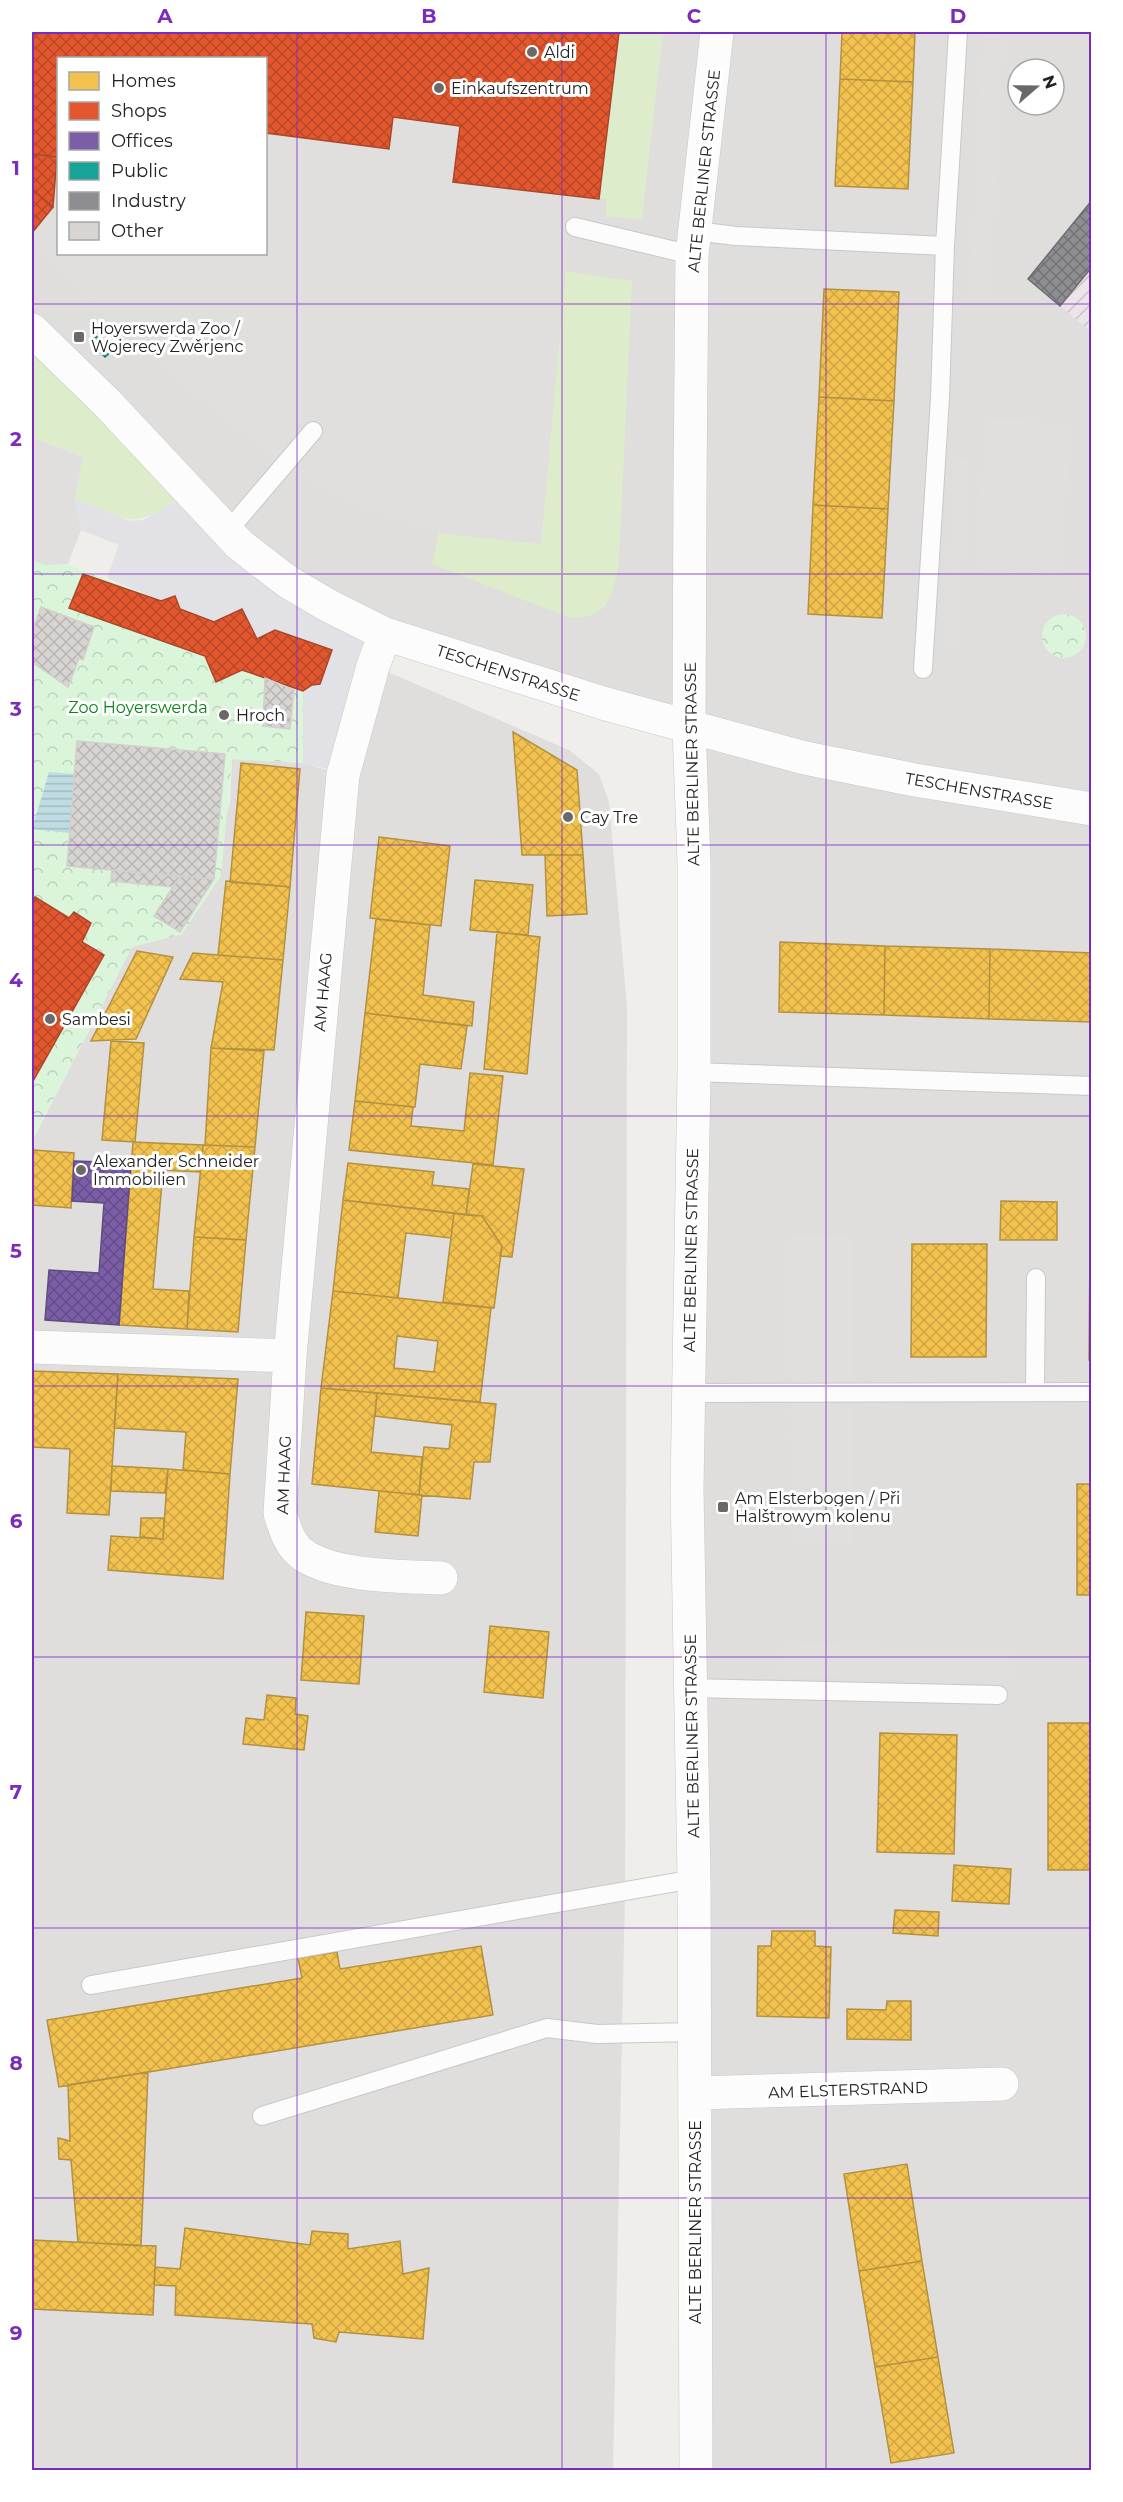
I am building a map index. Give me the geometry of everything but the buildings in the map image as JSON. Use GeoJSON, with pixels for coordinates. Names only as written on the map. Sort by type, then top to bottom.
{"type":"FeatureCollection","features":[{"type":"Feature","properties":{"kind":"street","name":"ALTE BERLINER STRASSE"},"geometry":{"type":"LineString","coordinates":[[696,2470],[694,1879],[687,1489],[694,1072],[694,862],[689,728],[694,243],[717,32]]}},
{"type":"Feature","properties":{"kind":"street","name":"TESCHENSTRASSE"},"geometry":{"type":"LineString","coordinates":[[32,330],[107,403],[227,532],[288,582],[329,606],[386,634],[606,704],[816,761],[1092,809]]}},
{"type":"Feature","properties":{"kind":"street","name":"AM HAAG"},"geometry":{"type":"LineString","coordinates":[[386,634],[373,666],[344,775],[290,1356],[280,1513],[287,1536],[304,1556],[332,1566],[371,1574],[441,1578]]}},
{"type":"Feature","properties":{"kind":"street"},"geometry":{"type":"LineString","coordinates":[[32,1347],[290,1356]]}},
{"type":"Feature","properties":{"kind":"street","name":"AM ELSTERSTRAND"},"geometry":{"type":"LineString","coordinates":[[695,2093],[1002,2084]]}},
{"type":"Feature","properties":{"kind":"lane"},"geometry":{"type":"LineString","coordinates":[[923,669],[940,398],[945,246],[958,32]]}},
{"type":"Feature","properties":{"kind":"lane"},"geometry":{"type":"LineString","coordinates":[[575,227],[694,243],[736,236],[945,246]]}},
{"type":"Feature","properties":{"kind":"lane"},"geometry":{"type":"LineString","coordinates":[[227,532],[313,431]]}},
{"type":"Feature","properties":{"kind":"lane"},"geometry":{"type":"LineString","coordinates":[[694,1072],[1092,1086]]}},
{"type":"Feature","properties":{"kind":"lane"},"geometry":{"type":"LineString","coordinates":[[1035,1392],[1036,1278]]}},
{"type":"Feature","properties":{"kind":"lane"},"geometry":{"type":"LineString","coordinates":[[690,1393],[1092,1392]]}},
{"type":"Feature","properties":{"kind":"lane"},"geometry":{"type":"LineString","coordinates":[[692,1688],[998,1695]]}},
{"type":"Feature","properties":{"kind":"lane"},"geometry":{"type":"LineString","coordinates":[[91,1985],[694,1879]]}},
{"type":"Feature","properties":{"kind":"lane"},"geometry":{"type":"LineString","coordinates":[[262,2116],[547,2028],[597,2034],[694,2032]]}},
{"type":"Feature","properties":{"kind":"shaded area"},"geometry":{"type":"Polygon","coordinates":[[[32,32],[715,32],[708,96],[696,730],[329,605],[32,329],[32,32]]]}},
{"type":"Feature","properties":{"kind":"shaded area"},"geometry":{"type":"Polygon","coordinates":[[[720,32],[1091,32],[1091,2470],[699,2470],[697,348],[720,32]]]}},
{"type":"Feature","properties":{"kind":"shaded area"},"geometry":{"type":"Polygon","coordinates":[[[983,32],[1004,32],[989,315],[969,314],[983,32]]]}},
{"type":"Feature","properties":{"kind":"shaded area"},"geometry":{"type":"Polygon","coordinates":[[[393,117],[460,126],[453,182],[555,194],[569,238],[541,544],[439,533],[368,509],[320,487],[271,455],[182,384],[32,244],[32,233],[53,207],[57,157],[57,255],[267,255],[267,133],[389,148],[393,117]]]}},
{"type":"Feature","properties":{"kind":"shaded area"},"geometry":{"type":"Polygon","coordinates":[[[1091,200],[1091,332],[1028,279],[1091,200]]]}},
{"type":"Feature","properties":{"kind":"shaded area"},"geometry":{"type":"Polygon","coordinates":[[[986,419],[1071,423],[1062,576],[973,567],[986,419]]]}},
{"type":"Feature","properties":{"kind":"shaded area"},"geometry":{"type":"Polygon","coordinates":[[[32,437],[83,457],[75,499],[81,530],[68,564],[45,565],[32,560],[32,437]]]}},
{"type":"Feature","properties":{"kind":"shaded area"},"geometry":{"type":"Polygon","coordinates":[[[954,459],[969,460],[957,650],[943,650],[954,459]]]}},
{"type":"Feature","properties":{"kind":"shaded area"},"geometry":{"type":"Polygon","coordinates":[[[75,499],[130,521],[143,520],[180,499],[385,634],[343,773],[303,763],[303,691],[312,685],[320,684],[332,650],[275,630],[257,639],[242,609],[214,622],[180,609],[175,596],[161,601],[107,578],[119,545],[81,530],[75,499]]]}},
{"type":"Feature","properties":{"kind":"shaded area"},"geometry":{"type":"Polygon","coordinates":[[[374,666],[569,750],[599,774],[609,802],[627,1007],[625,1891],[613,2470],[32,2470],[32,1142],[132,947],[182,934],[230,803],[232,759],[303,763],[344,775],[374,666]]]}},
{"type":"Feature","properties":{"kind":"shaded area"},"geometry":{"type":"Polygon","coordinates":[[[789,1236],[852,1236],[852,1545],[790,1546],[789,1236]]]}},
{"type":"Feature","properties":{"kind":"shaded area"},"geometry":{"type":"Polygon","coordinates":[[[781,1643],[1012,1649],[1011,1681],[780,1675],[781,1643]]]}},
{"type":"Feature","properties":{"kind":"green space"},"geometry":{"type":"Polygon","coordinates":[[[619,32],[663,32],[642,219],[606,217],[606,199],[599,199],[619,32]]]}},
{"type":"Feature","properties":{"kind":"green space"},"geometry":{"type":"Polygon","coordinates":[[[565,271],[632,281],[619,562],[607,603],[593,614],[570,618],[432,564],[439,533],[541,544],[565,271]]]}},
{"type":"Feature","properties":{"kind":"green space"},"geometry":{"type":"Polygon","coordinates":[[[32,332],[189,492],[156,513],[134,519],[111,514],[75,499],[83,457],[32,437],[32,332]]]}},
{"type":"Feature","properties":{"kind":"green space","name":"Zoo Hoyerswerda"},"geometry":{"type":"Polygon","coordinates":[[[32,560],[45,565],[68,564],[160,601],[175,596],[242,609],[275,630],[332,650],[320,684],[303,692],[303,763],[232,759],[221,876],[182,934],[132,947],[32,1141],[32,560]]]}},
{"type":"Feature","properties":{"kind":"green space"},"geometry":{"type":"Polygon","coordinates":[[[1064,614],[1079,621],[1086,636],[1079,651],[1064,658],[1049,651],[1042,636],[1049,621],[1064,614]]]}},
{"type":"Feature","properties":{"kind":"water"},"geometry":{"type":"Polygon","coordinates":[[[49,772],[75,774],[70,833],[32,829],[49,772]]]}},
{"type":"Feature","properties":{"kind":"place","name":"Aldi"},"geometry":{"type":"Point","coordinates":[532,52]}},
{"type":"Feature","properties":{"kind":"place","name":"Einkaufszentrum"},"geometry":{"type":"Point","coordinates":[439,88]}},
{"type":"Feature","properties":{"kind":"place","name":"Hoyerswerda Zoo / Wojerecy Zwěrjenc"},"geometry":{"type":"Point","coordinates":[79,337]}},
{"type":"Feature","properties":{"kind":"place","name":"Hroch"},"geometry":{"type":"Point","coordinates":[224,715]}},
{"type":"Feature","properties":{"kind":"place","name":"Cay Tre"},"geometry":{"type":"Point","coordinates":[568,817]}},
{"type":"Feature","properties":{"kind":"place","name":"Sambesi"},"geometry":{"type":"Point","coordinates":[50,1019]}},
{"type":"Feature","properties":{"kind":"place","name":"Alexander Schneider Immobilien"},"geometry":{"type":"Point","coordinates":[81,1170]}},
{"type":"Feature","properties":{"kind":"place","name":"Am Elsterbogen / Při Halštrowym kolenu"},"geometry":{"type":"Point","coordinates":[723,1507]}}]}
